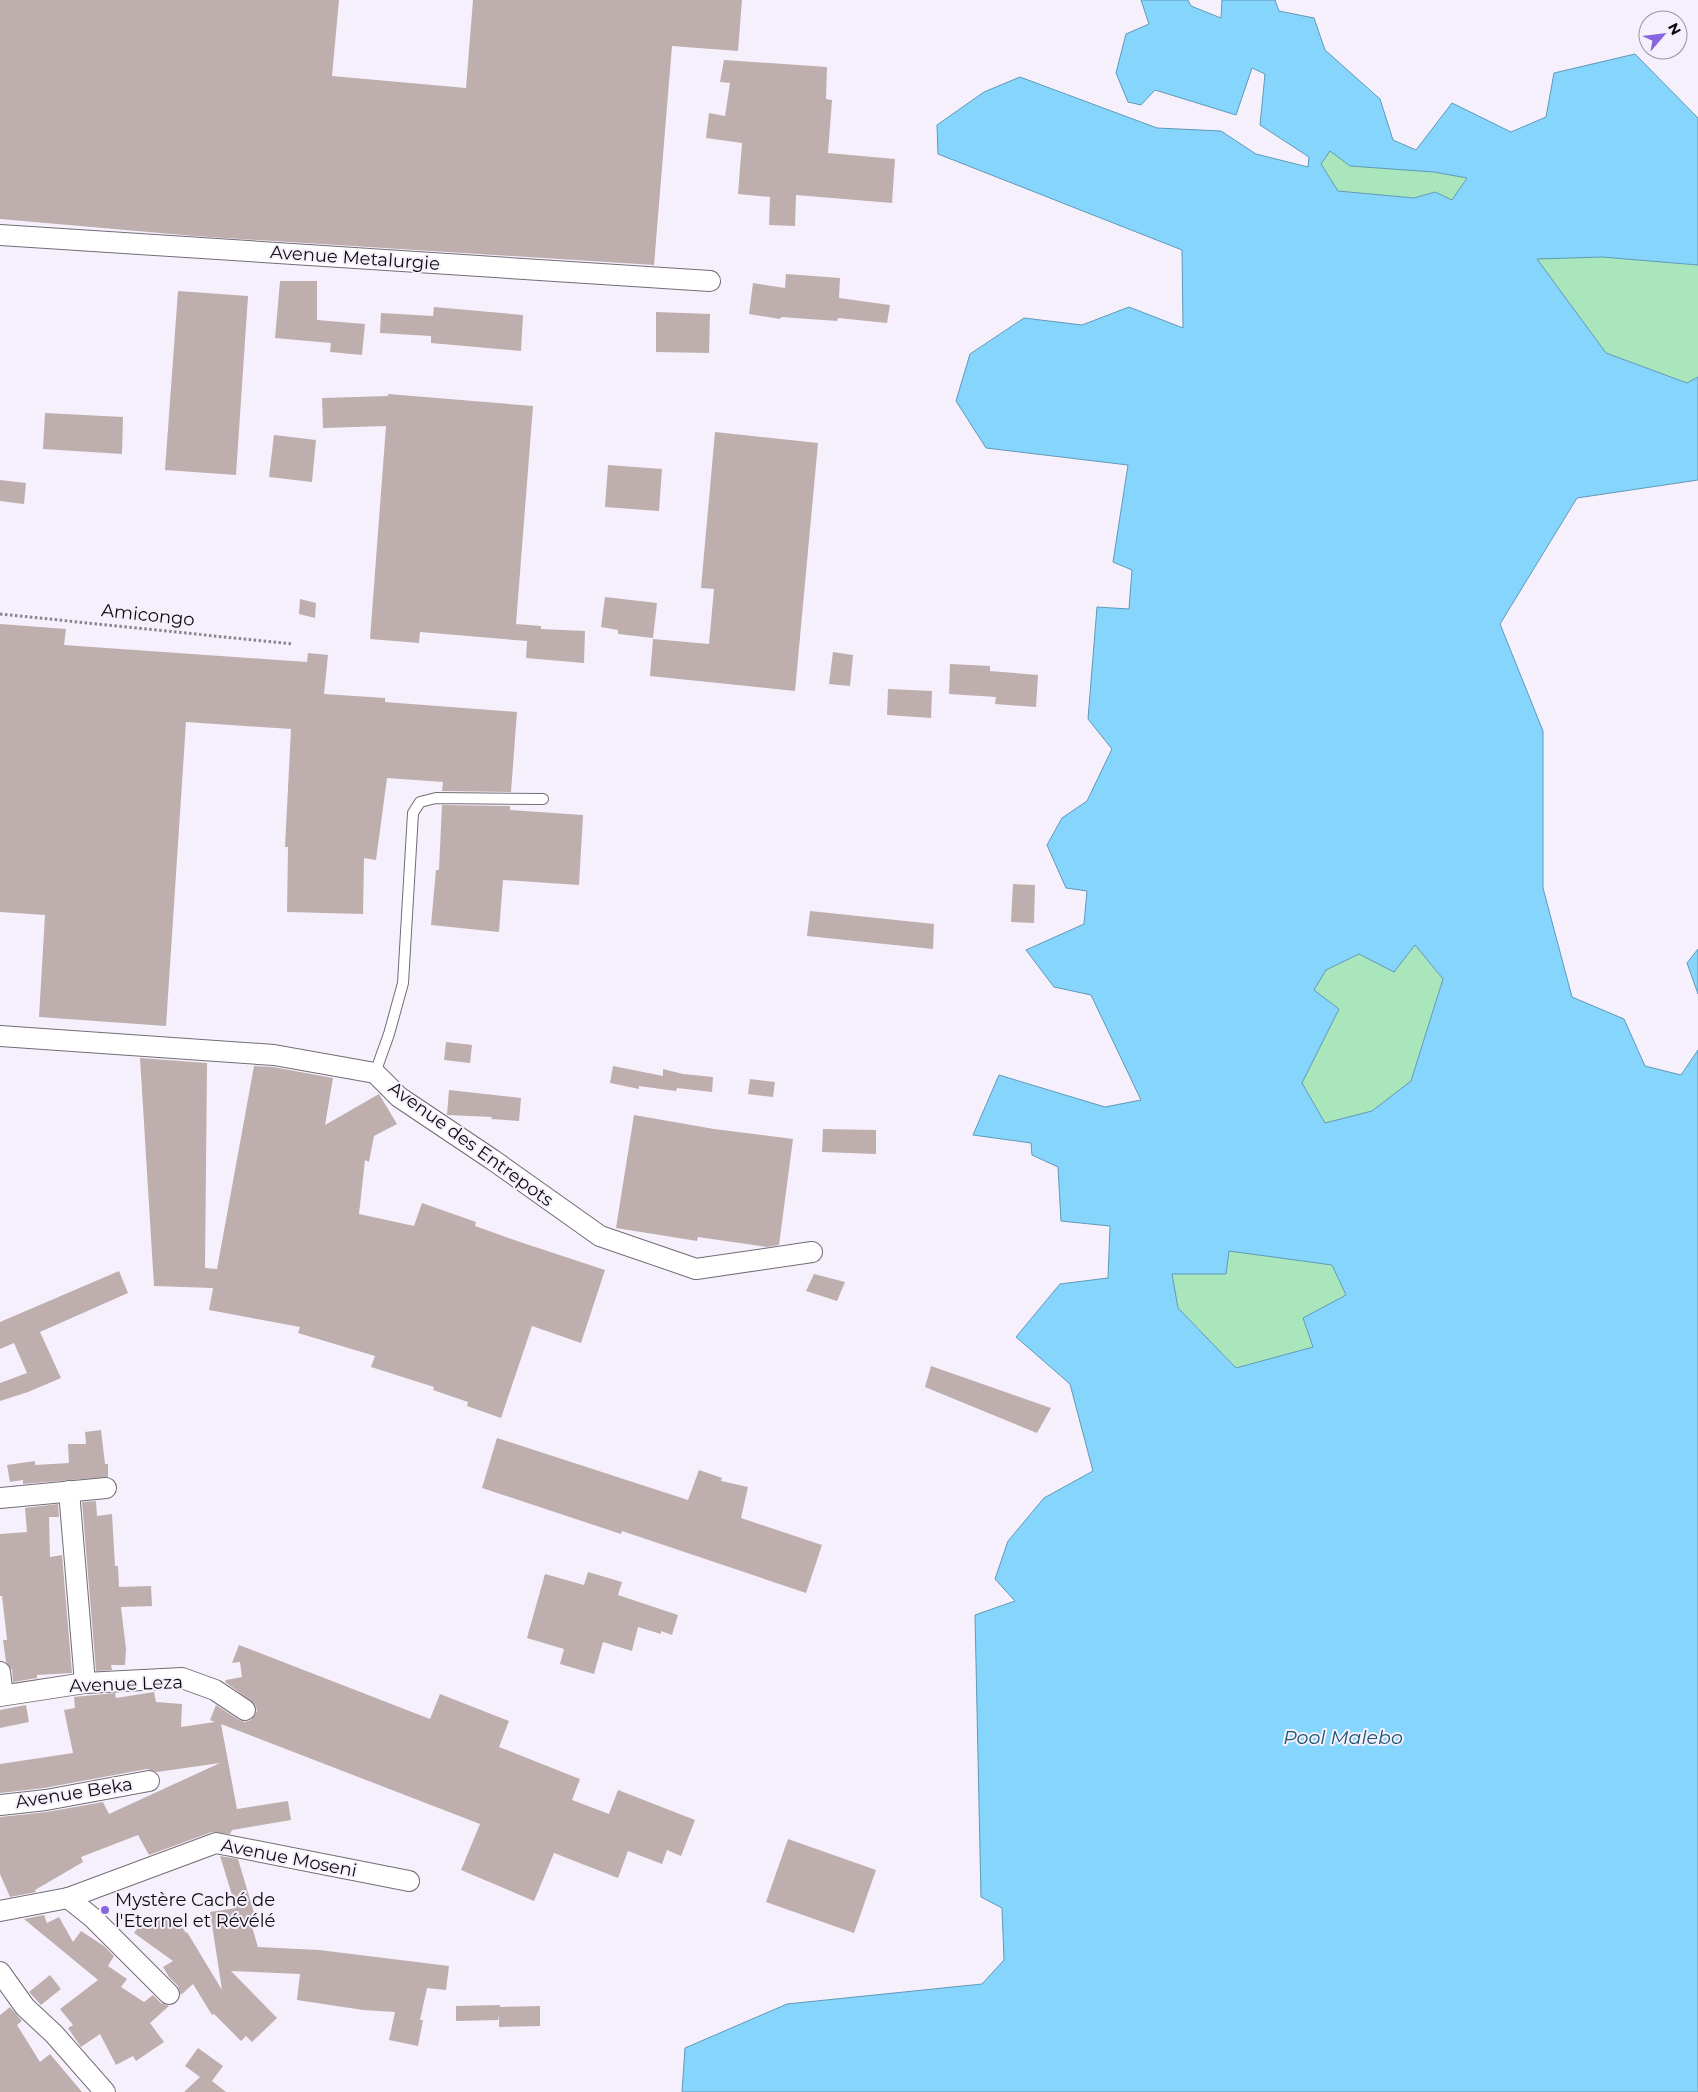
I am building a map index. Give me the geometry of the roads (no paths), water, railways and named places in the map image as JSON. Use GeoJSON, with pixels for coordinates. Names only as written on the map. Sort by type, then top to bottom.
{"type":"FeatureCollection","features":[{"type":"Feature","properties":{"kind":"street","name":"Avenue Metalurgie"},"geometry":{"type":"LineString","coordinates":[[0,235],[710,281]]}},
{"type":"Feature","properties":{"kind":"street","name":"Avenue des Entrepots"},"geometry":{"type":"LineString","coordinates":[[0,1036],[274,1055],[375,1073],[399,1097],[493,1160],[600,1236],[696,1269],[812,1252]]}},
{"type":"Feature","properties":{"kind":"street"},"geometry":{"type":"LineString","coordinates":[[0,1498],[106,1488]]}},
{"type":"Feature","properties":{"kind":"street"},"geometry":{"type":"LineString","coordinates":[[69,1491],[85,1683]]}},
{"type":"Feature","properties":{"kind":"street"},"geometry":{"type":"LineString","coordinates":[[0,1672],[2,1696]]}},
{"type":"Feature","properties":{"kind":"street","name":"Avenue Leza"},"geometry":{"type":"LineString","coordinates":[[2,1696],[85,1683],[182,1678],[215,1690],[245,1710]]}},
{"type":"Feature","properties":{"kind":"street","name":"Avenue Beka"},"geometry":{"type":"LineString","coordinates":[[0,1805],[46,1800],[149,1781]]}},
{"type":"Feature","properties":{"kind":"street","name":"Avenue Moseni"},"geometry":{"type":"LineString","coordinates":[[0,1911],[68,1898],[216,1843],[409,1881]]}},
{"type":"Feature","properties":{"kind":"street"},"geometry":{"type":"LineString","coordinates":[[68,1898],[93,1918],[169,1994]]}},
{"type":"Feature","properties":{"kind":"street"},"geometry":{"type":"LineString","coordinates":[[0,1972],[25,2007],[54,2034],[105,2092]]}},
{"type":"Feature","properties":{"kind":"lane"},"geometry":{"type":"LineString","coordinates":[[375,1073],[389,1034],[403,983],[413,813],[420,802],[436,798],[542,799]]}},
{"type":"Feature","properties":{"kind":"water","name":"Pool Malebo"},"geometry":{"type":"Polygon","coordinates":[[[1141,0],[1188,0],[1191,6],[1221,18],[1222,0],[1275,0],[1279,11],[1314,18],[1325,50],[1380,99],[1393,140],[1416,150],[1452,103],[1511,132],[1546,117],[1554,73],[1635,54],[1638,60],[1641,60],[1698,118],[1698,265],[1602,257],[1537,259],[1606,353],[1687,383],[1698,377],[1698,480],[1577,498],[1500,624],[1543,731],[1543,888],[1572,997],[1624,1019],[1645,1066],[1681,1075],[1698,1050],[1698,2092],[682,2092],[685,2048],[787,2004],[982,1984],[1004,1960],[1002,1908],[981,1897],[975,1615],[1015,1601],[995,1579],[1008,1541],[1044,1498],[1093,1471],[1070,1384],[1016,1337],[1060,1284],[1108,1278],[1110,1226],[1061,1221],[1058,1167],[1032,1155],[1031,1143],[973,1135],[999,1075],[1105,1107],[1141,1100],[1091,995],[1054,987],[1026,950],[1084,924],[1087,891],[1066,888],[1047,845],[1062,818],[1087,801],[1112,749],[1088,719],[1097,607],[1129,609],[1132,570],[1113,562],[1128,465],[986,448],[956,401],[970,354],[1024,318],[1082,325],[1129,307],[1183,328],[1182,250],[938,154],[937,125],[984,92],[1020,77],[1157,128],[1221,131],[1256,154],[1308,167],[1309,157],[1260,125],[1265,74],[1252,68],[1236,115],[1155,90],[1141,105],[1128,102],[1116,73],[1126,34],[1149,24],[1141,0]],[[1330,151],[1321,164],[1338,191],[1414,198],[1435,192],[1452,200],[1467,178],[1434,172],[1350,166],[1330,151]],[[1415,945],[1394,972],[1359,954],[1326,970],[1314,990],[1339,1009],[1302,1083],[1325,1123],[1372,1111],[1411,1081],[1443,979],[1415,945]],[[1229,1251],[1226,1274],[1172,1274],[1178,1308],[1236,1368],[1313,1347],[1303,1318],[1346,1295],[1332,1265],[1229,1251]]]}},
{"type":"Feature","properties":{"kind":"water"},"geometry":{"type":"Polygon","coordinates":[[[1698,949],[1698,994],[1687,963],[1698,949]]]}},
{"type":"Feature","properties":{"kind":"place","name":"Mystère Caché de l'Eternel et Révélé"},"geometry":{"type":"Point","coordinates":[105,1910]}}]}
